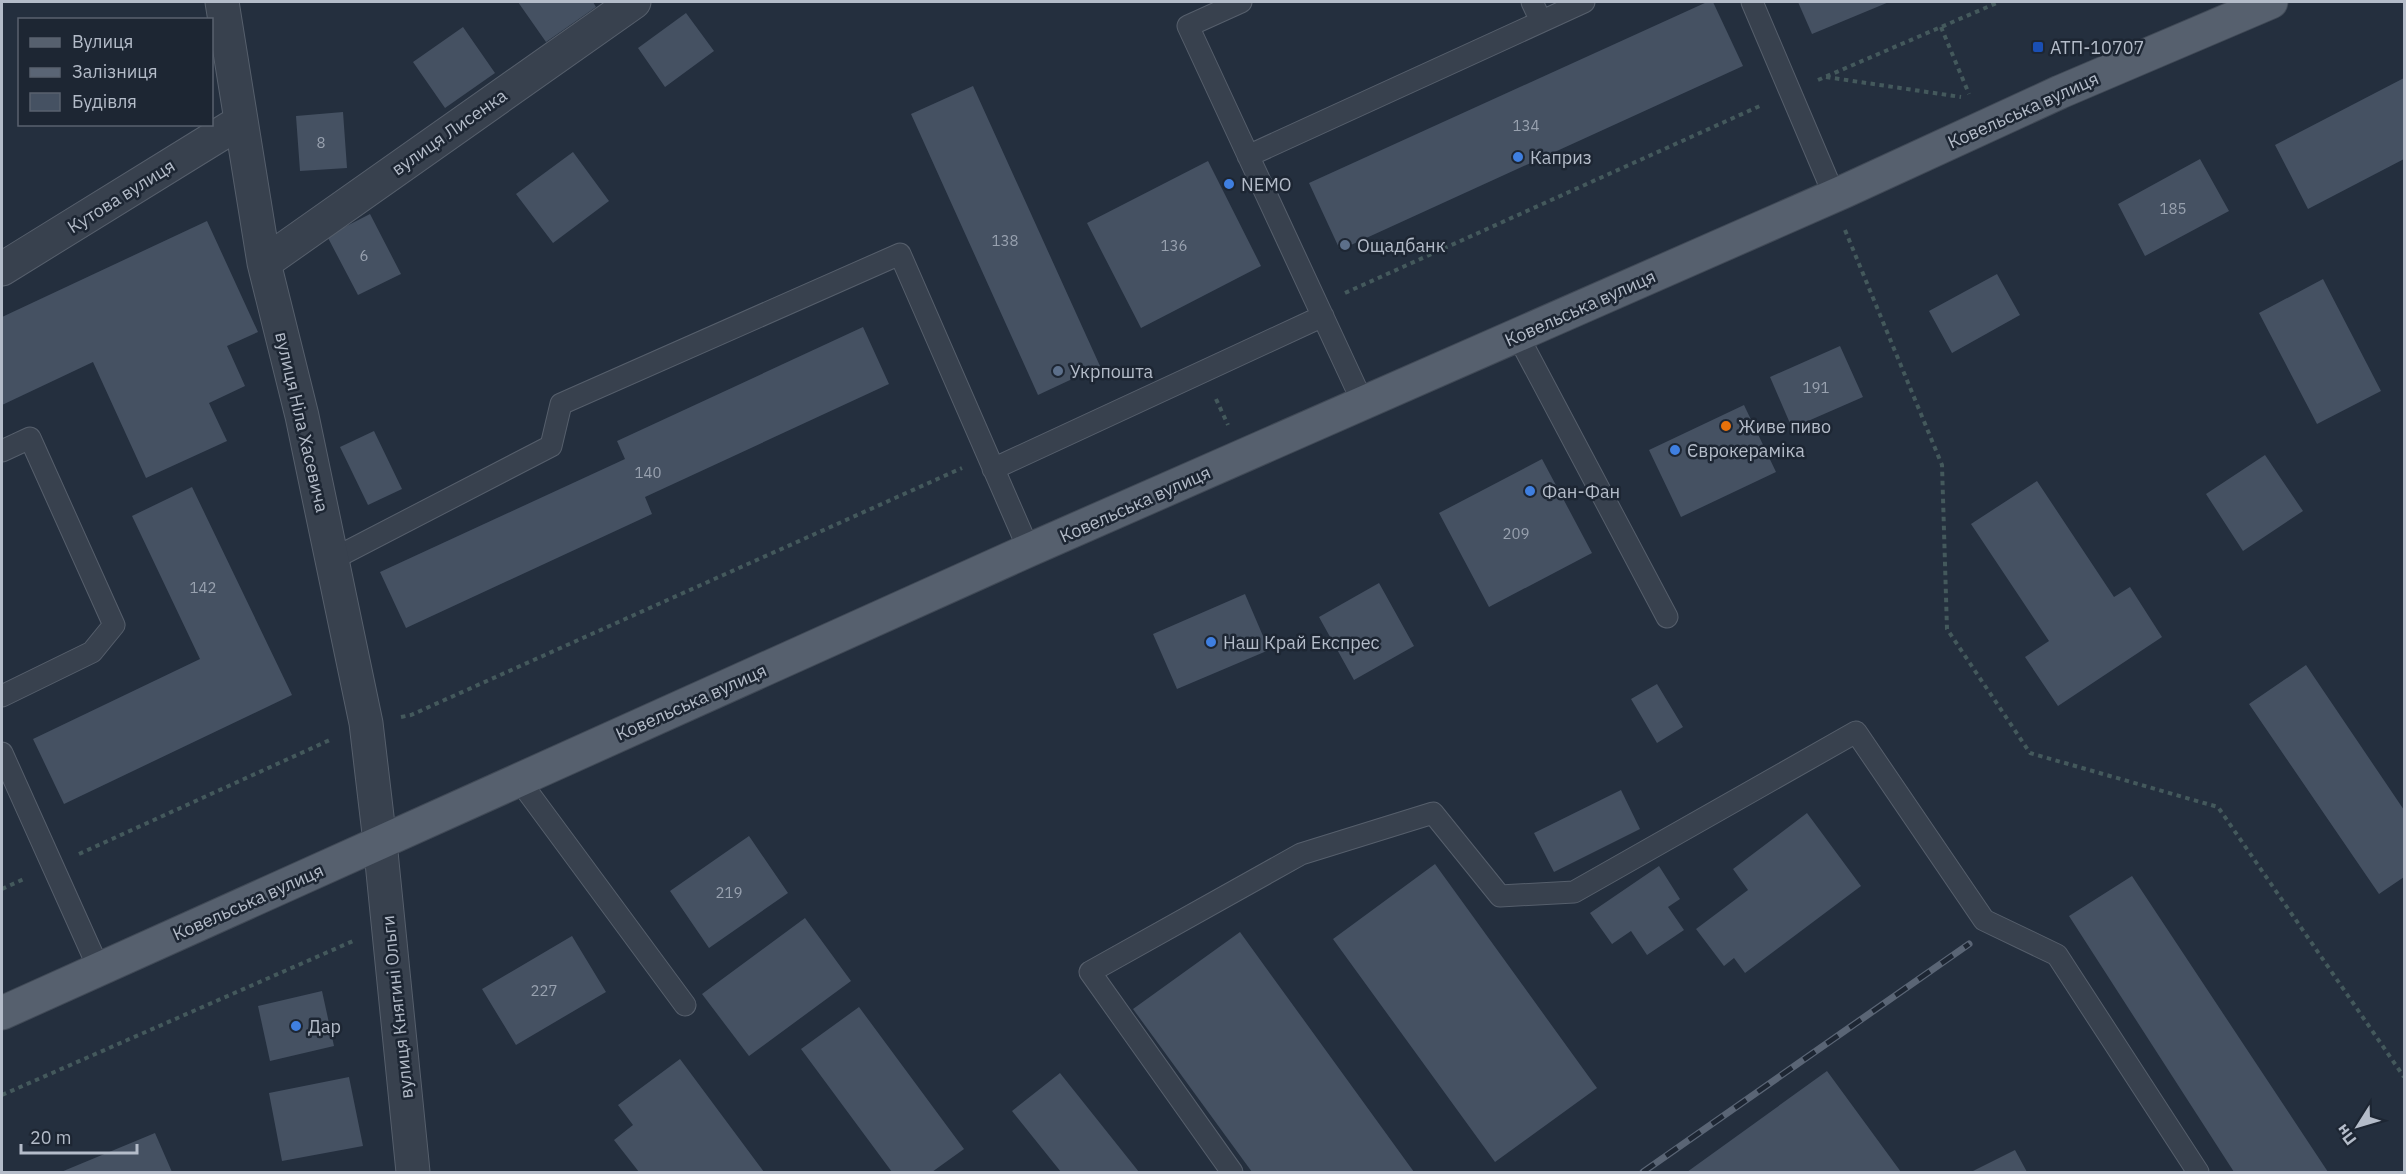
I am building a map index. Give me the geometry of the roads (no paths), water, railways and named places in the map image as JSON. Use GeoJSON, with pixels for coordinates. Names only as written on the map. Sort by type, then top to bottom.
{"type":"FeatureCollection","features":[{"type":"Feature","properties":{"kind":"main road","name":"Ковельська вулиця"},"geometry":{"type":"LineString","coordinates":[[2,1013],[1029,550],[1518,336],[2060,92],[2271,2]]}},
{"type":"Feature","properties":{"kind":"street","name":"вулиця Ніла Хасевича"},"geometry":{"type":"LineString","coordinates":[[222,2],[264,263],[302,417],[366,723],[380,842]]}},
{"type":"Feature","properties":{"kind":"street","name":"вулиця Лисенка"},"geometry":{"type":"LineString","coordinates":[[264,263],[634,2]]}},
{"type":"Feature","properties":{"kind":"street","name":"Кутова вулиця"},"geometry":{"type":"LineString","coordinates":[[2,269],[240,122]]}},
{"type":"Feature","properties":{"kind":"street","name":"вулиця Княгині Ольги"},"geometry":{"type":"LineString","coordinates":[[380,842],[413,1173]]}},
{"type":"Feature","properties":{"kind":"lane"},"geometry":{"type":"LineString","coordinates":[[1241,2],[1188,26],[1363,403]]}},
{"type":"Feature","properties":{"kind":"lane"},"geometry":{"type":"LineString","coordinates":[[1532,2],[1541,21]]}},
{"type":"Feature","properties":{"kind":"lane"},"geometry":{"type":"LineString","coordinates":[[1248,156],[1584,2]]}},
{"type":"Feature","properties":{"kind":"lane"},"geometry":{"type":"LineString","coordinates":[[1752,2],[1834,195]]}},
{"type":"Feature","properties":{"kind":"lane"},"geometry":{"type":"LineString","coordinates":[[333,559],[551,446],[561,404],[900,254],[1029,550]]}},
{"type":"Feature","properties":{"kind":"lane"},"geometry":{"type":"LineString","coordinates":[[990,462],[1204,371],[1320,311]]}},
{"type":"Feature","properties":{"kind":"lane"},"geometry":{"type":"LineString","coordinates":[[1518,336],[1667,617]]}},
{"type":"Feature","properties":{"kind":"lane"},"geometry":{"type":"LineString","coordinates":[[2,451],[30,438],[114,625],[92,652],[2,696]]}},
{"type":"Feature","properties":{"kind":"lane"},"geometry":{"type":"LineString","coordinates":[[1232,1173],[1090,972],[1301,854],[1433,813],[1500,896],[1574,892],[1856,732],[1984,920],[2057,955],[2198,1173]]}},
{"type":"Feature","properties":{"kind":"lane"},"geometry":{"type":"LineString","coordinates":[[2,753],[99,969]]}},
{"type":"Feature","properties":{"kind":"lane"},"geometry":{"type":"LineString","coordinates":[[519,780],[686,1005]]}},
{"type":"Feature","properties":{"kind":"railway"},"geometry":{"type":"LineString","coordinates":[[1643,1172],[1969,944]]}},
{"type":"Feature","properties":{"kind":"place","name":"АТП-10707"},"geometry":{"type":"Point","coordinates":[2038,47]}},
{"type":"Feature","properties":{"kind":"place","name":"Каприз"},"geometry":{"type":"Point","coordinates":[1518,157]}},
{"type":"Feature","properties":{"kind":"place","name":"NEMO"},"geometry":{"type":"Point","coordinates":[1229,184]}},
{"type":"Feature","properties":{"kind":"place","name":"Ощадбанк"},"geometry":{"type":"Point","coordinates":[1345,245]}},
{"type":"Feature","properties":{"kind":"place","name":"Укрпошта"},"geometry":{"type":"Point","coordinates":[1058,371]}},
{"type":"Feature","properties":{"kind":"place","name":"Живе пиво"},"geometry":{"type":"Point","coordinates":[1726,426]}},
{"type":"Feature","properties":{"kind":"place","name":"Єврокераміка"},"geometry":{"type":"Point","coordinates":[1675,450]}},
{"type":"Feature","properties":{"kind":"place","name":"Фан-Фан"},"geometry":{"type":"Point","coordinates":[1530,491]}},
{"type":"Feature","properties":{"kind":"place","name":"Наш Край Експрес"},"geometry":{"type":"Point","coordinates":[1211,642]}},
{"type":"Feature","properties":{"kind":"place","name":"Дар"},"geometry":{"type":"Point","coordinates":[296,1026]}}]}
